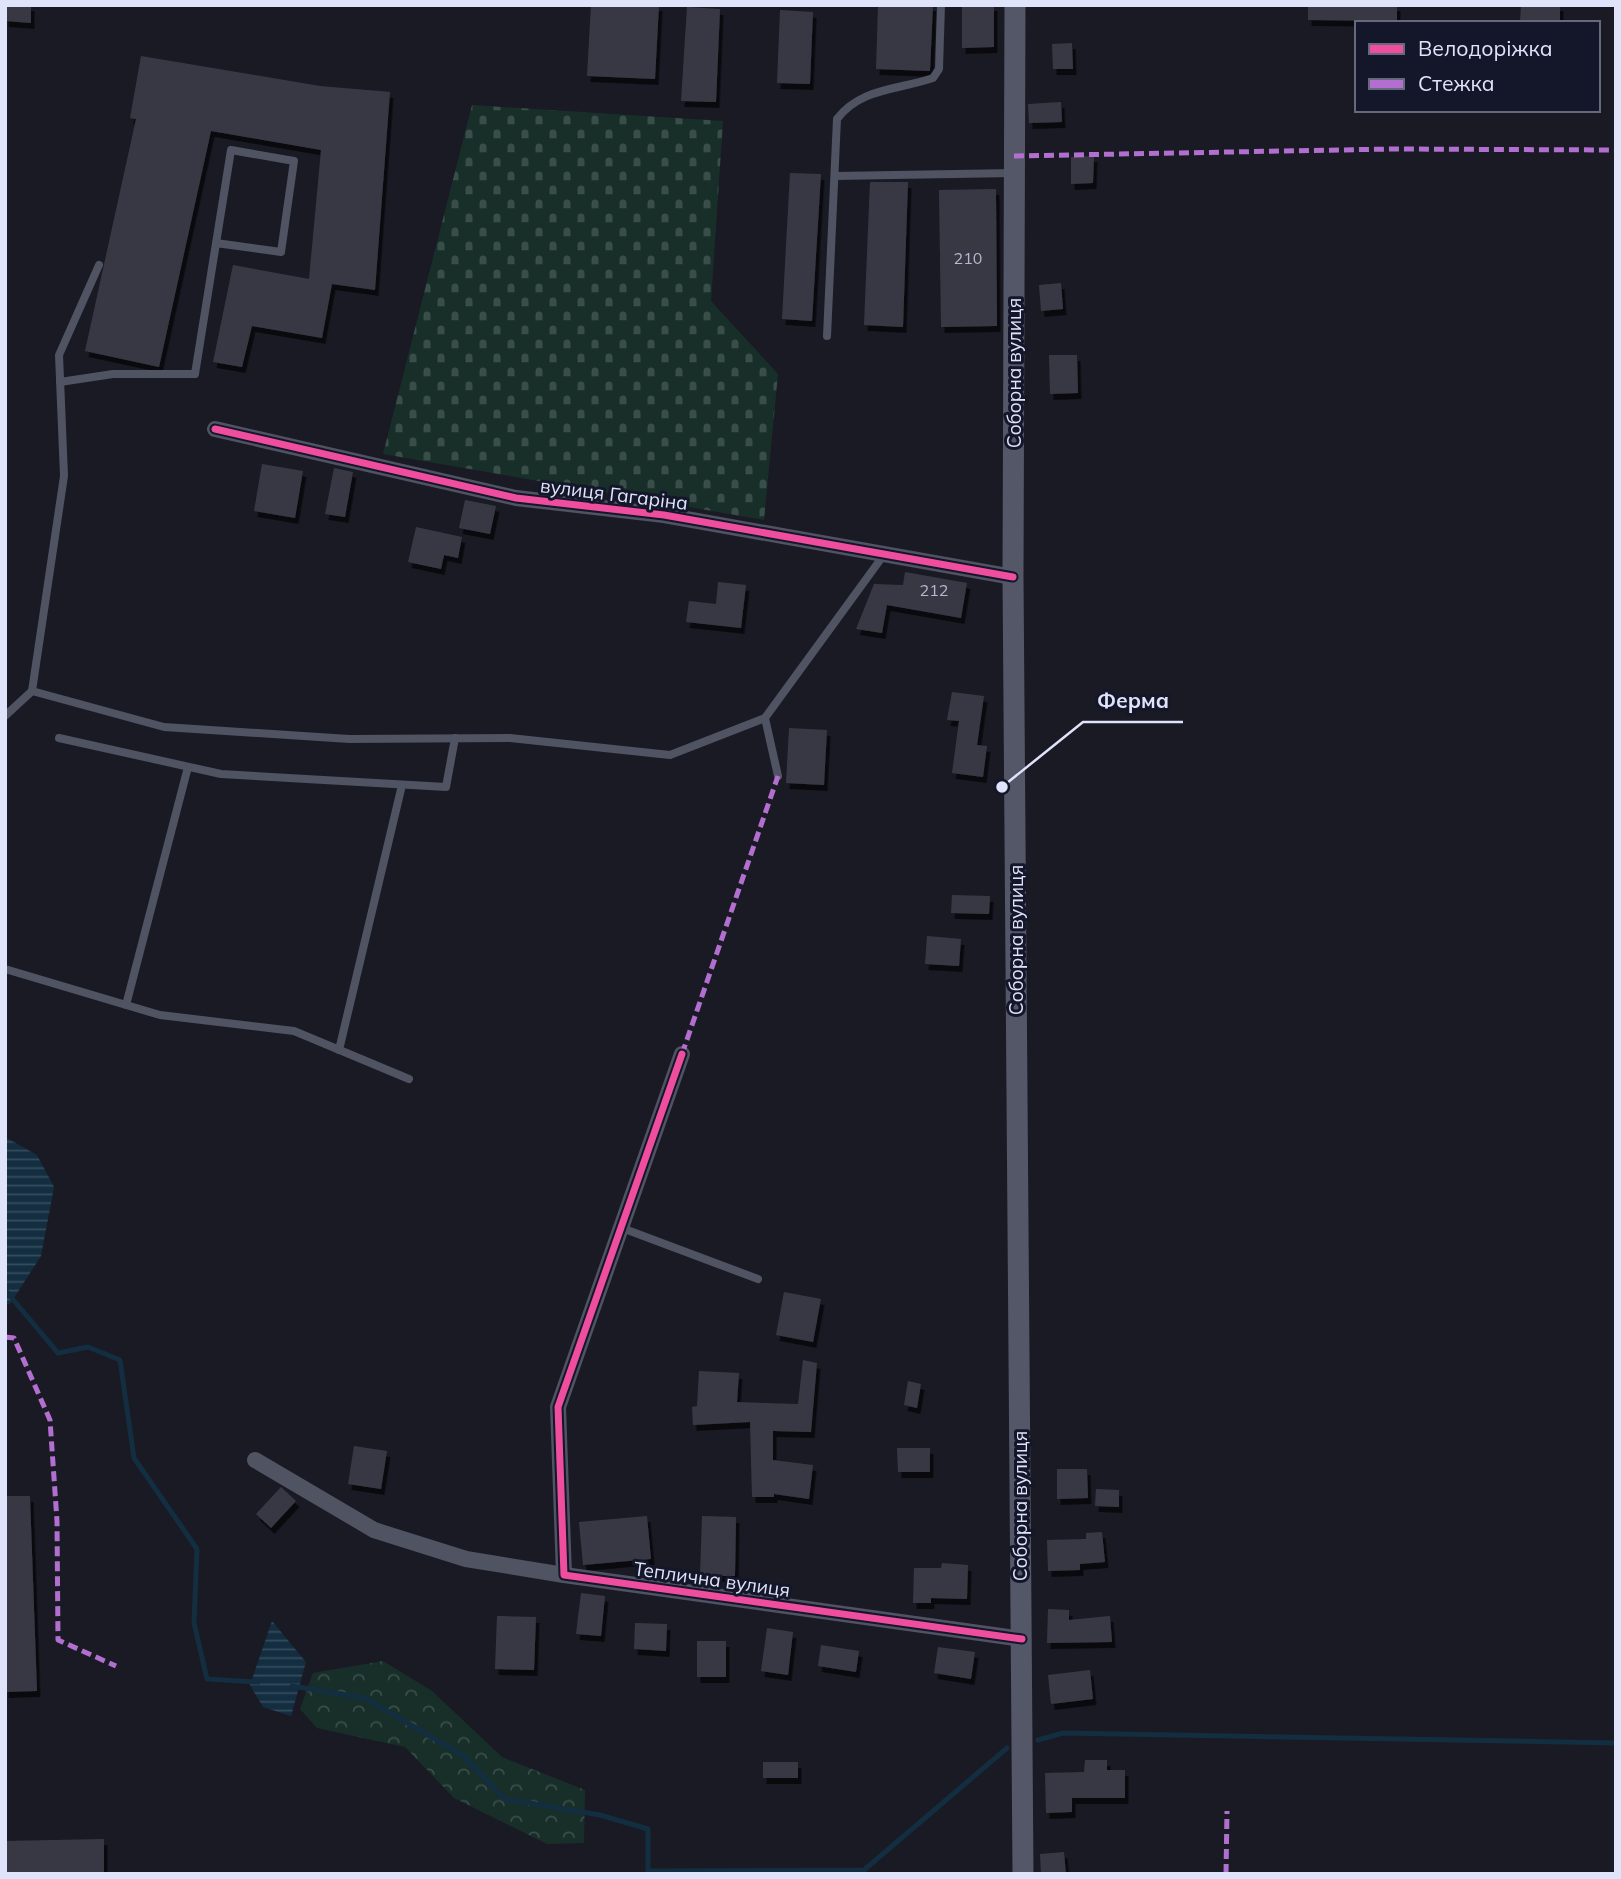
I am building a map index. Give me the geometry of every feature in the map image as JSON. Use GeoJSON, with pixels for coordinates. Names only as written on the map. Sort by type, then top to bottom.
{"type":"FeatureCollection","features":[{"type":"Feature","properties":{"kind":"main road","name":"Соборна вулиця"},"geometry":{"type":"LineString","coordinates":[[1015,5],[1013,577],[1023,1874]]}},
{"type":"Feature","properties":{"kind":"street","name":"вулиця Гагаріна"},"geometry":{"type":"LineString","coordinates":[[215,429],[516,498],[664,515],[1013,577]]}},
{"type":"Feature","properties":{"kind":"street"},"geometry":{"type":"LineString","coordinates":[[564,1575],[558,1407],[682,1054]]}},
{"type":"Feature","properties":{"kind":"street","name":"Теплична вулиця"},"geometry":{"type":"LineString","coordinates":[[256,1460],[374,1530],[466,1559],[1021,1639]]}},
{"type":"Feature","properties":{"kind":"lane"},"geometry":{"type":"LineString","coordinates":[[827,336],[837,120],[846,107],[862,96],[933,78],[939,69],[941,5]]}},
{"type":"Feature","properties":{"kind":"lane"},"geometry":{"type":"LineString","coordinates":[[60,382],[113,374],[195,374],[216,243],[231,150],[294,161],[281,251],[216,243]]}},
{"type":"Feature","properties":{"kind":"lane"},"geometry":{"type":"LineString","coordinates":[[835,176],[1015,173]]}},
{"type":"Feature","properties":{"kind":"lane"},"geometry":{"type":"LineString","coordinates":[[5,716],[32,691],[64,476],[59,355],[99,265]]}},
{"type":"Feature","properties":{"kind":"lane"},"geometry":{"type":"LineString","coordinates":[[32,691],[164,727],[349,739],[510,738],[670,755],[765,718],[883,556]]}},
{"type":"Feature","properties":{"kind":"lane"},"geometry":{"type":"LineString","coordinates":[[765,718],[778,776]]}},
{"type":"Feature","properties":{"kind":"lane"},"geometry":{"type":"LineString","coordinates":[[59,738],[221,774],[446,787],[455,738]]}},
{"type":"Feature","properties":{"kind":"lane"},"geometry":{"type":"LineString","coordinates":[[126,1005],[188,767]]}},
{"type":"Feature","properties":{"kind":"lane"},"geometry":{"type":"LineString","coordinates":[[339,1050],[402,785]]}},
{"type":"Feature","properties":{"kind":"lane"},"geometry":{"type":"LineString","coordinates":[[5,968],[160,1015],[294,1031],[409,1079]]}},
{"type":"Feature","properties":{"kind":"lane"},"geometry":{"type":"LineString","coordinates":[[622,1228],[758,1279]]}},
{"type":"Feature","properties":{"kind":"green space"},"geometry":{"type":"Polygon","coordinates":[[[472,105],[723,121],[711,301],[778,374],[764,520],[383,454],[472,105]]]}},
{"type":"Feature","properties":{"kind":"green space"},"geometry":{"type":"Polygon","coordinates":[[[383,1661],[432,1691],[502,1757],[585,1790],[584,1843],[547,1844],[454,1798],[405,1747],[317,1728],[300,1709],[313,1673],[383,1661]]]}},
{"type":"Feature","properties":{"kind":"water"},"geometry":{"type":"Polygon","coordinates":[[[5,1137],[37,1155],[54,1187],[41,1256],[10,1304],[5,1304],[5,1137]]]}},
{"type":"Feature","properties":{"kind":"water"},"geometry":{"type":"Polygon","coordinates":[[[272,1621],[306,1662],[291,1716],[263,1707],[250,1685],[272,1621]]]}},
{"type":"Feature","properties":{"kind":"building"},"geometry":{"type":"Polygon","coordinates":[[[5,5],[31,5],[31,23],[5,21],[5,5]]]}},
{"type":"Feature","properties":{"kind":"building"},"geometry":{"type":"Polygon","coordinates":[[[591,5],[659,5],[655,79],[587,76],[591,5]]]}},
{"type":"Feature","properties":{"kind":"building"},"geometry":{"type":"Polygon","coordinates":[[[878,5],[933,5],[930,71],[876,69],[878,5]]]}},
{"type":"Feature","properties":{"kind":"building"},"geometry":{"type":"Polygon","coordinates":[[[962,5],[994,5],[994,47],[962,48],[962,5]]]}},
{"type":"Feature","properties":{"kind":"building"},"geometry":{"type":"Polygon","coordinates":[[[1308,5],[1397,5],[1397,21],[1308,20],[1308,5]]]}},
{"type":"Feature","properties":{"kind":"building"},"geometry":{"type":"Polygon","coordinates":[[[1521,5],[1560,5],[1560,21],[1520,21],[1521,5]]]}},
{"type":"Feature","properties":{"kind":"building"},"geometry":{"type":"Polygon","coordinates":[[[687,7],[720,9],[716,102],[681,101],[687,7]]]}},
{"type":"Feature","properties":{"kind":"building"},"geometry":{"type":"Polygon","coordinates":[[[780,10],[813,12],[810,84],[777,83],[780,10]]]}},
{"type":"Feature","properties":{"kind":"building"},"geometry":{"type":"Polygon","coordinates":[[[1072,43],[1073,69],[1053,69],[1052,44],[1072,43]]]}},
{"type":"Feature","properties":{"kind":"building"},"geometry":{"type":"Polygon","coordinates":[[[141,56],[320,86],[390,92],[375,290],[332,284],[322,338],[252,326],[242,367],[213,362],[233,265],[309,279],[321,150],[211,131],[159,367],[85,351],[136,119],[130,118],[141,56]]]}},
{"type":"Feature","properties":{"kind":"building"},"geometry":{"type":"Polygon","coordinates":[[[1061,102],[1062,122],[1029,123],[1028,104],[1061,102]]]}},
{"type":"Feature","properties":{"kind":"building"},"geometry":{"type":"Polygon","coordinates":[[[1094,156],[1093,183],[1071,184],[1071,157],[1094,156]]]}},
{"type":"Feature","properties":{"kind":"building"},"geometry":{"type":"Polygon","coordinates":[[[790,173],[821,174],[812,321],[782,319],[790,173]]]}},
{"type":"Feature","properties":{"kind":"building"},"geometry":{"type":"Polygon","coordinates":[[[870,182],[908,182],[903,327],[864,325],[870,182]]]}},
{"type":"Feature","properties":{"kind":"building"},"geometry":{"type":"Polygon","coordinates":[[[996,189],[997,326],[941,327],[939,190],[996,189]]]}},
{"type":"Feature","properties":{"kind":"building"},"geometry":{"type":"Polygon","coordinates":[[[1061,283],[1063,309],[1041,311],[1039,285],[1061,283]]]}},
{"type":"Feature","properties":{"kind":"building"},"geometry":{"type":"Polygon","coordinates":[[[1049,355],[1077,355],[1078,393],[1050,394],[1049,355]]]}},
{"type":"Feature","properties":{"kind":"building"},"geometry":{"type":"Polygon","coordinates":[[[262,464],[303,471],[295,518],[254,511],[262,464]]]}},
{"type":"Feature","properties":{"kind":"building"},"geometry":{"type":"Polygon","coordinates":[[[334,468],[353,472],[345,517],[325,514],[334,468]]]}},
{"type":"Feature","properties":{"kind":"building"},"geometry":{"type":"Polygon","coordinates":[[[465,500],[496,506],[490,534],[459,528],[465,500]]]}},
{"type":"Feature","properties":{"kind":"building"},"geometry":{"type":"Polygon","coordinates":[[[416,527],[462,537],[458,558],[444,555],[441,569],[408,562],[416,527]]]}},
{"type":"Feature","properties":{"kind":"building"},"geometry":{"type":"Polygon","coordinates":[[[905,572],[967,583],[961,618],[887,605],[882,633],[856,629],[874,584],[903,585],[905,572]]]}},
{"type":"Feature","properties":{"kind":"building"},"geometry":{"type":"Polygon","coordinates":[[[718,582],[746,585],[741,628],[686,622],[689,601],[716,604],[718,582]]]}},
{"type":"Feature","properties":{"kind":"building"},"geometry":{"type":"Polygon","coordinates":[[[952,692],[984,696],[977,745],[987,746],[983,777],[952,773],[959,721],[947,720],[952,692]]]}},
{"type":"Feature","properties":{"kind":"building"},"geometry":{"type":"Polygon","coordinates":[[[789,728],[827,730],[824,785],[786,783],[789,728]]]}},
{"type":"Feature","properties":{"kind":"building"},"geometry":{"type":"Polygon","coordinates":[[[952,895],[990,896],[989,914],[951,913],[952,895]]]}},
{"type":"Feature","properties":{"kind":"building"},"geometry":{"type":"Polygon","coordinates":[[[927,936],[961,939],[959,966],[925,964],[927,936]]]}},
{"type":"Feature","properties":{"kind":"building"},"geometry":{"type":"Polygon","coordinates":[[[784,1292],[821,1299],[813,1342],[776,1335],[784,1292]]]}},
{"type":"Feature","properties":{"kind":"building"},"geometry":{"type":"Polygon","coordinates":[[[803,1360],[817,1363],[811,1432],[773,1431],[773,1460],[813,1465],[809,1499],[774,1494],[774,1497],[752,1497],[750,1422],[693,1425],[692,1407],[697,1406],[699,1371],[739,1373],[737,1402],[798,1404],[803,1360]]]}},
{"type":"Feature","properties":{"kind":"building"},"geometry":{"type":"Polygon","coordinates":[[[908,1381],[921,1384],[917,1408],[904,1405],[908,1381]]]}},
{"type":"Feature","properties":{"kind":"building"},"geometry":{"type":"Polygon","coordinates":[[[354,1446],[387,1451],[381,1489],[348,1484],[354,1446]]]}},
{"type":"Feature","properties":{"kind":"building"},"geometry":{"type":"Polygon","coordinates":[[[897,1448],[930,1448],[930,1472],[898,1472],[897,1448]]]}},
{"type":"Feature","properties":{"kind":"building"},"geometry":{"type":"Polygon","coordinates":[[[1057,1469],[1087,1469],[1088,1498],[1057,1499],[1057,1469]]]}},
{"type":"Feature","properties":{"kind":"building"},"geometry":{"type":"Polygon","coordinates":[[[281,1487],[296,1501],[271,1528],[256,1514],[281,1487]]]}},
{"type":"Feature","properties":{"kind":"building"},"geometry":{"type":"Polygon","coordinates":[[[1096,1489],[1119,1490],[1119,1507],[1095,1506],[1096,1489]]]}},
{"type":"Feature","properties":{"kind":"building"},"geometry":{"type":"Polygon","coordinates":[[[5,1496],[30,1496],[37,1691],[5,1692],[5,1496]]]}},
{"type":"Feature","properties":{"kind":"building"},"geometry":{"type":"Polygon","coordinates":[[[647,1516],[651,1559],[583,1565],[579,1522],[647,1516]]]}},
{"type":"Feature","properties":{"kind":"building"},"geometry":{"type":"Polygon","coordinates":[[[702,1516],[736,1517],[735,1576],[700,1576],[702,1516]]]}},
{"type":"Feature","properties":{"kind":"building"},"geometry":{"type":"Polygon","coordinates":[[[1102,1532],[1105,1562],[1080,1564],[1080,1570],[1048,1571],[1047,1540],[1086,1539],[1086,1533],[1102,1532]]]}},
{"type":"Feature","properties":{"kind":"building"},"geometry":{"type":"Polygon","coordinates":[[[942,1563],[968,1565],[967,1599],[931,1598],[931,1603],[913,1603],[914,1568],[941,1568],[942,1563]]]}},
{"type":"Feature","properties":{"kind":"building"},"geometry":{"type":"Polygon","coordinates":[[[581,1593],[605,1596],[601,1636],[576,1634],[581,1593]]]}},
{"type":"Feature","properties":{"kind":"building"},"geometry":{"type":"Polygon","coordinates":[[[1048,1609],[1069,1610],[1069,1620],[1110,1616],[1112,1642],[1047,1643],[1048,1609]]]}},
{"type":"Feature","properties":{"kind":"building"},"geometry":{"type":"Polygon","coordinates":[[[497,1616],[536,1617],[534,1670],[495,1669],[497,1616]]]}},
{"type":"Feature","properties":{"kind":"building"},"geometry":{"type":"Polygon","coordinates":[[[635,1623],[667,1624],[666,1651],[634,1649],[635,1623]]]}},
{"type":"Feature","properties":{"kind":"building"},"geometry":{"type":"Polygon","coordinates":[[[767,1628],[793,1632],[788,1675],[761,1671],[767,1628]]]}},
{"type":"Feature","properties":{"kind":"building"},"geometry":{"type":"Polygon","coordinates":[[[697,1641],[726,1641],[726,1677],[697,1677],[697,1641]]]}},
{"type":"Feature","properties":{"kind":"building"},"geometry":{"type":"Polygon","coordinates":[[[821,1645],[859,1651],[856,1672],[818,1666],[821,1645]]]}},
{"type":"Feature","properties":{"kind":"building"},"geometry":{"type":"Polygon","coordinates":[[[938,1647],[975,1652],[971,1679],[934,1673],[938,1647]]]}},
{"type":"Feature","properties":{"kind":"building"},"geometry":{"type":"Polygon","coordinates":[[[1090,1670],[1093,1699],[1051,1704],[1048,1675],[1090,1670]]]}},
{"type":"Feature","properties":{"kind":"building"},"geometry":{"type":"Polygon","coordinates":[[[1085,1760],[1107,1760],[1107,1770],[1125,1770],[1125,1798],[1072,1798],[1072,1812],[1046,1813],[1045,1773],[1084,1772],[1085,1760]]]}},
{"type":"Feature","properties":{"kind":"building"},"geometry":{"type":"Polygon","coordinates":[[[763,1762],[798,1762],[798,1778],[763,1778],[763,1762]]]}},
{"type":"Feature","properties":{"kind":"building"},"geometry":{"type":"Polygon","coordinates":[[[104,1839],[104,1874],[5,1874],[5,1841],[104,1839]]]}},
{"type":"Feature","properties":{"kind":"building"},"geometry":{"type":"Polygon","coordinates":[[[1064,1852],[1066,1874],[1041,1874],[1040,1854],[1064,1852]]]}},
{"type":"Feature","properties":{"kind":"waterway"},"geometry":{"type":"LineString","coordinates":[[5,1290],[58,1353],[88,1347],[120,1360],[134,1458],[197,1549],[194,1623],[207,1679],[258,1682]]}},
{"type":"Feature","properties":{"kind":"waterway"},"geometry":{"type":"LineString","coordinates":[[292,1686],[365,1698],[462,1755],[505,1799],[600,1815],[648,1829],[648,1871],[864,1870],[1007,1748]]}},
{"type":"Feature","properties":{"kind":"waterway"},"geometry":{"type":"LineString","coordinates":[[1038,1740],[1063,1733],[1616,1743]]}},
{"type":"Feature","properties":{"kind":"marked path"},"geometry":{"type":"LineString","coordinates":[[1014,156],[1392,149],[1616,150]]}},
{"type":"Feature","properties":{"kind":"marked path"},"geometry":{"type":"LineString","coordinates":[[682,1054],[778,776]]}},
{"type":"Feature","properties":{"kind":"marked path"},"geometry":{"type":"LineString","coordinates":[[5,1337],[14,1338],[50,1420],[57,1521],[58,1640],[116,1666]]}},
{"type":"Feature","properties":{"kind":"marked path"},"geometry":{"type":"LineString","coordinates":[[1226,1874],[1227,1811]]}},
{"type":"Feature","properties":{"kind":"cycle path"},"geometry":{"type":"LineString","coordinates":[[215,429],[516,498],[664,515],[1013,577]]}},
{"type":"Feature","properties":{"kind":"cycle path"},"geometry":{"type":"LineString","coordinates":[[682,1054],[558,1407],[564,1575],[1022,1639]]}},
{"type":"Feature","properties":{"kind":"place","name":"Ферма"},"geometry":{"type":"Point","coordinates":[1002,787]}}]}
